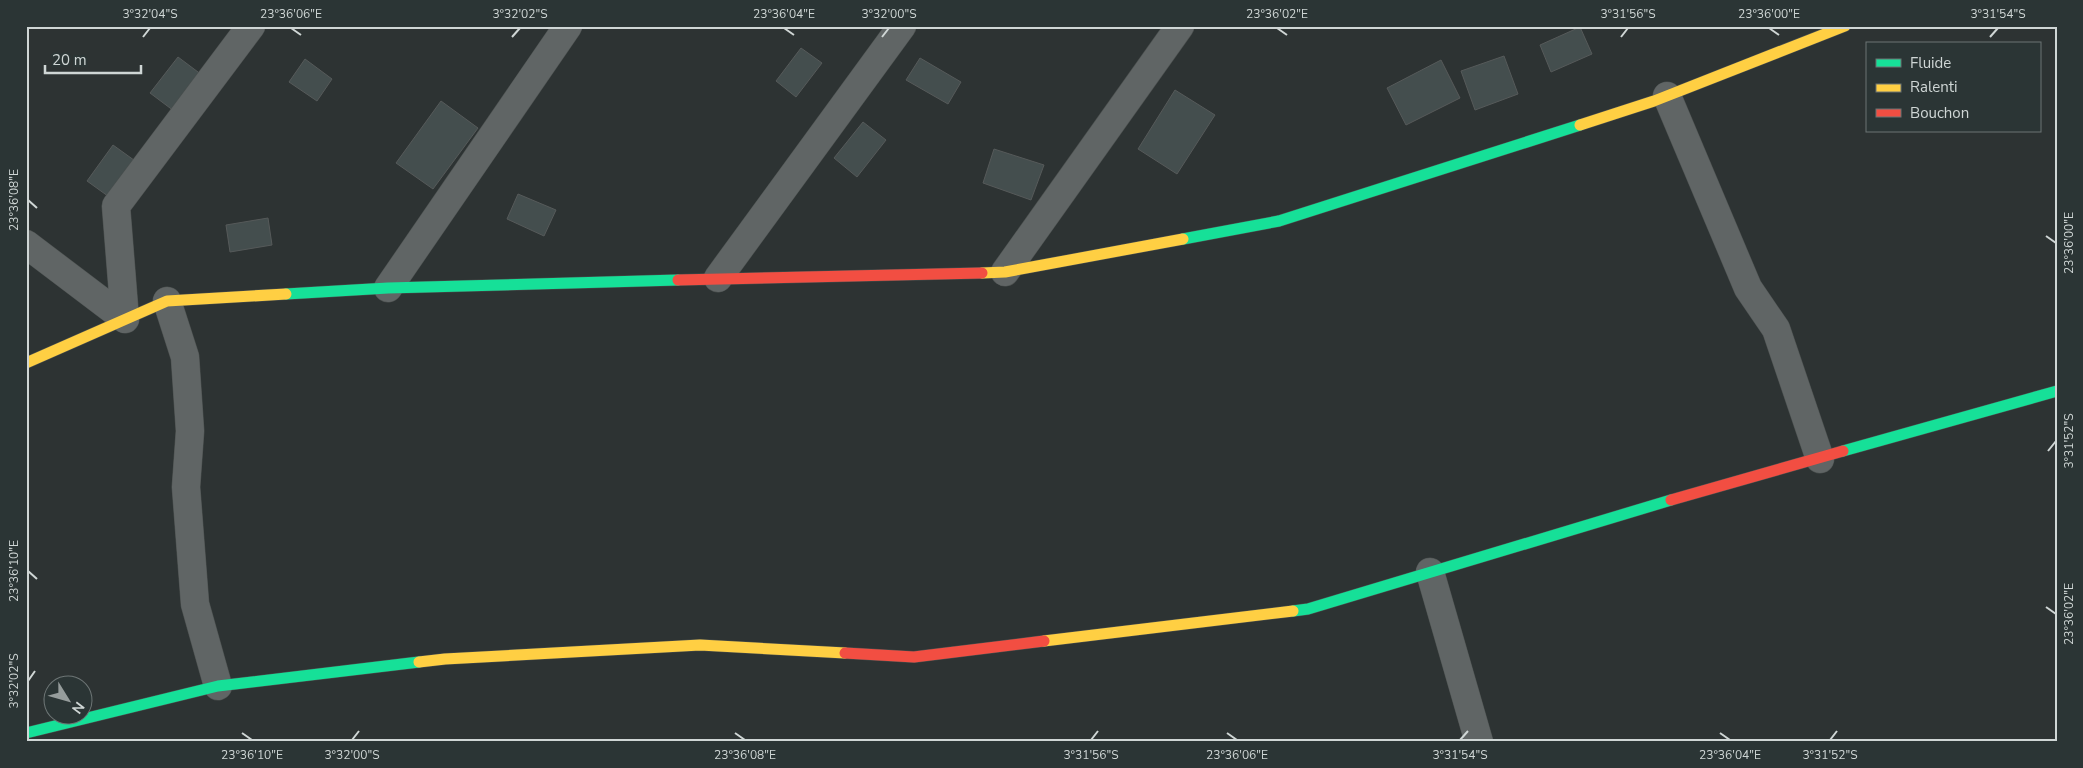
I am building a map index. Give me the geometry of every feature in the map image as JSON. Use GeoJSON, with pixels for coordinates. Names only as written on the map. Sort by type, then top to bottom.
{"type":"FeatureCollection","features":[{"type":"Feature","properties":{"kind":"street"},"geometry":{"type":"LineString","coordinates":[[125,319],[116,206],[251,26]]}},
{"type":"Feature","properties":{"kind":"street"},"geometry":{"type":"LineString","coordinates":[[388,288],[568,26]]}},
{"type":"Feature","properties":{"kind":"street"},"geometry":{"type":"LineString","coordinates":[[718,278],[902,26]]}},
{"type":"Feature","properties":{"kind":"street"},"geometry":{"type":"LineString","coordinates":[[1004,272],[1180,26]]}},
{"type":"Feature","properties":{"kind":"street"},"geometry":{"type":"LineString","coordinates":[[26,363],[167,301],[388,288],[1004,272],[1279,221],[1667,96],[1846,26]]}},
{"type":"Feature","properties":{"kind":"street"},"geometry":{"type":"LineString","coordinates":[[1667,96],[1748,288],[1776,329],[1820,459]]}},
{"type":"Feature","properties":{"kind":"street"},"geometry":{"type":"LineString","coordinates":[[26,244],[125,319]]}},
{"type":"Feature","properties":{"kind":"street"},"geometry":{"type":"LineString","coordinates":[[167,301],[185,357],[190,430],[186,487],[195,604],[218,686]]}},
{"type":"Feature","properties":{"kind":"street"},"geometry":{"type":"LineString","coordinates":[[26,733],[218,686],[445,659],[700,645],[914,657],[1308,609],[1721,485],[2057,392]]}},
{"type":"Feature","properties":{"kind":"street"},"geometry":{"type":"LineString","coordinates":[[1430,572],[1478,742]]}},
{"type":"Feature","properties":{"kind":"building"},"geometry":{"type":"Polygon","coordinates":[[[1580,27],[1592,54],[1551,72],[1540,45],[1580,27]]]}},
{"type":"Feature","properties":{"kind":"building"},"geometry":{"type":"Polygon","coordinates":[[[801,48],[822,63],[796,97],[776,81],[801,48]]]}},
{"type":"Feature","properties":{"kind":"building"},"geometry":{"type":"Polygon","coordinates":[[[1504,56],[1518,94],[1475,110],[1461,71],[1504,56]]]}},
{"type":"Feature","properties":{"kind":"building"},"geometry":{"type":"Polygon","coordinates":[[[178,57],[202,75],[174,111],[150,93],[178,57]]]}},
{"type":"Feature","properties":{"kind":"building"},"geometry":{"type":"Polygon","coordinates":[[[920,58],[961,82],[948,104],[906,80],[920,58]]]}},
{"type":"Feature","properties":{"kind":"building"},"geometry":{"type":"Polygon","coordinates":[[[305,59],[332,79],[317,101],[289,82],[305,59]]]}},
{"type":"Feature","properties":{"kind":"building"},"geometry":{"type":"Polygon","coordinates":[[[1441,60],[1460,98],[1406,125],[1387,88],[1441,60]]]}},
{"type":"Feature","properties":{"kind":"building"},"geometry":{"type":"Polygon","coordinates":[[[1175,90],[1215,115],[1177,174],[1138,149],[1175,90]]]}},
{"type":"Feature","properties":{"kind":"building"},"geometry":{"type":"Polygon","coordinates":[[[441,101],[478,128],[433,189],[396,163],[441,101]]]}},
{"type":"Feature","properties":{"kind":"building"},"geometry":{"type":"Polygon","coordinates":[[[863,122],[886,140],[857,177],[834,158],[863,122]]]}},
{"type":"Feature","properties":{"kind":"building"},"geometry":{"type":"Polygon","coordinates":[[[113,145],[138,163],[112,199],[87,181],[113,145]]]}},
{"type":"Feature","properties":{"kind":"building"},"geometry":{"type":"Polygon","coordinates":[[[994,149],[1044,165],[1031,200],[983,183],[994,149]]]}},
{"type":"Feature","properties":{"kind":"building"},"geometry":{"type":"Polygon","coordinates":[[[518,194],[556,210],[544,236],[507,219],[518,194]]]}},
{"type":"Feature","properties":{"kind":"building"},"geometry":{"type":"Polygon","coordinates":[[[268,218],[272,245],[230,252],[226,225],[268,218]]]}},
{"type":"Feature","properties":{"kind":"traffic: fast"},"geometry":{"type":"LineString","coordinates":[[1183,239],[1279,221],[1580,125]]}},
{"type":"Feature","properties":{"kind":"traffic: fast"},"geometry":{"type":"LineString","coordinates":[[286,294],[388,288],[678,280]]}},
{"type":"Feature","properties":{"kind":"traffic: fast"},"geometry":{"type":"LineString","coordinates":[[1843,451],[2057,391]]}},
{"type":"Feature","properties":{"kind":"traffic: fast"},"geometry":{"type":"LineString","coordinates":[[1293,611],[1308,609],[1671,500]]}},
{"type":"Feature","properties":{"kind":"traffic: fast"},"geometry":{"type":"LineString","coordinates":[[26,733],[218,686],[419,662]]}},
{"type":"Feature","properties":{"kind":"traffic: slow"},"geometry":{"type":"LineString","coordinates":[[1580,125],[1654,101],[1845,26]]}},
{"type":"Feature","properties":{"kind":"traffic: slow"},"geometry":{"type":"LineString","coordinates":[[982,273],[1005,272],[1183,239]]}},
{"type":"Feature","properties":{"kind":"traffic: slow"},"geometry":{"type":"LineString","coordinates":[[26,363],[167,301],[286,294]]}},
{"type":"Feature","properties":{"kind":"traffic: slow"},"geometry":{"type":"LineString","coordinates":[[1044,641],[1293,611]]}},
{"type":"Feature","properties":{"kind":"traffic: slow"},"geometry":{"type":"LineString","coordinates":[[419,662],[700,645],[845,653]]}},
{"type":"Feature","properties":{"kind":"traffic: jam"},"geometry":{"type":"LineString","coordinates":[[678,280],[982,273]]}},
{"type":"Feature","properties":{"kind":"traffic: jam"},"geometry":{"type":"LineString","coordinates":[[1671,500],[1843,451]]}},
{"type":"Feature","properties":{"kind":"traffic: jam"},"geometry":{"type":"LineString","coordinates":[[845,653],[914,657],[1044,641]]}}]}
